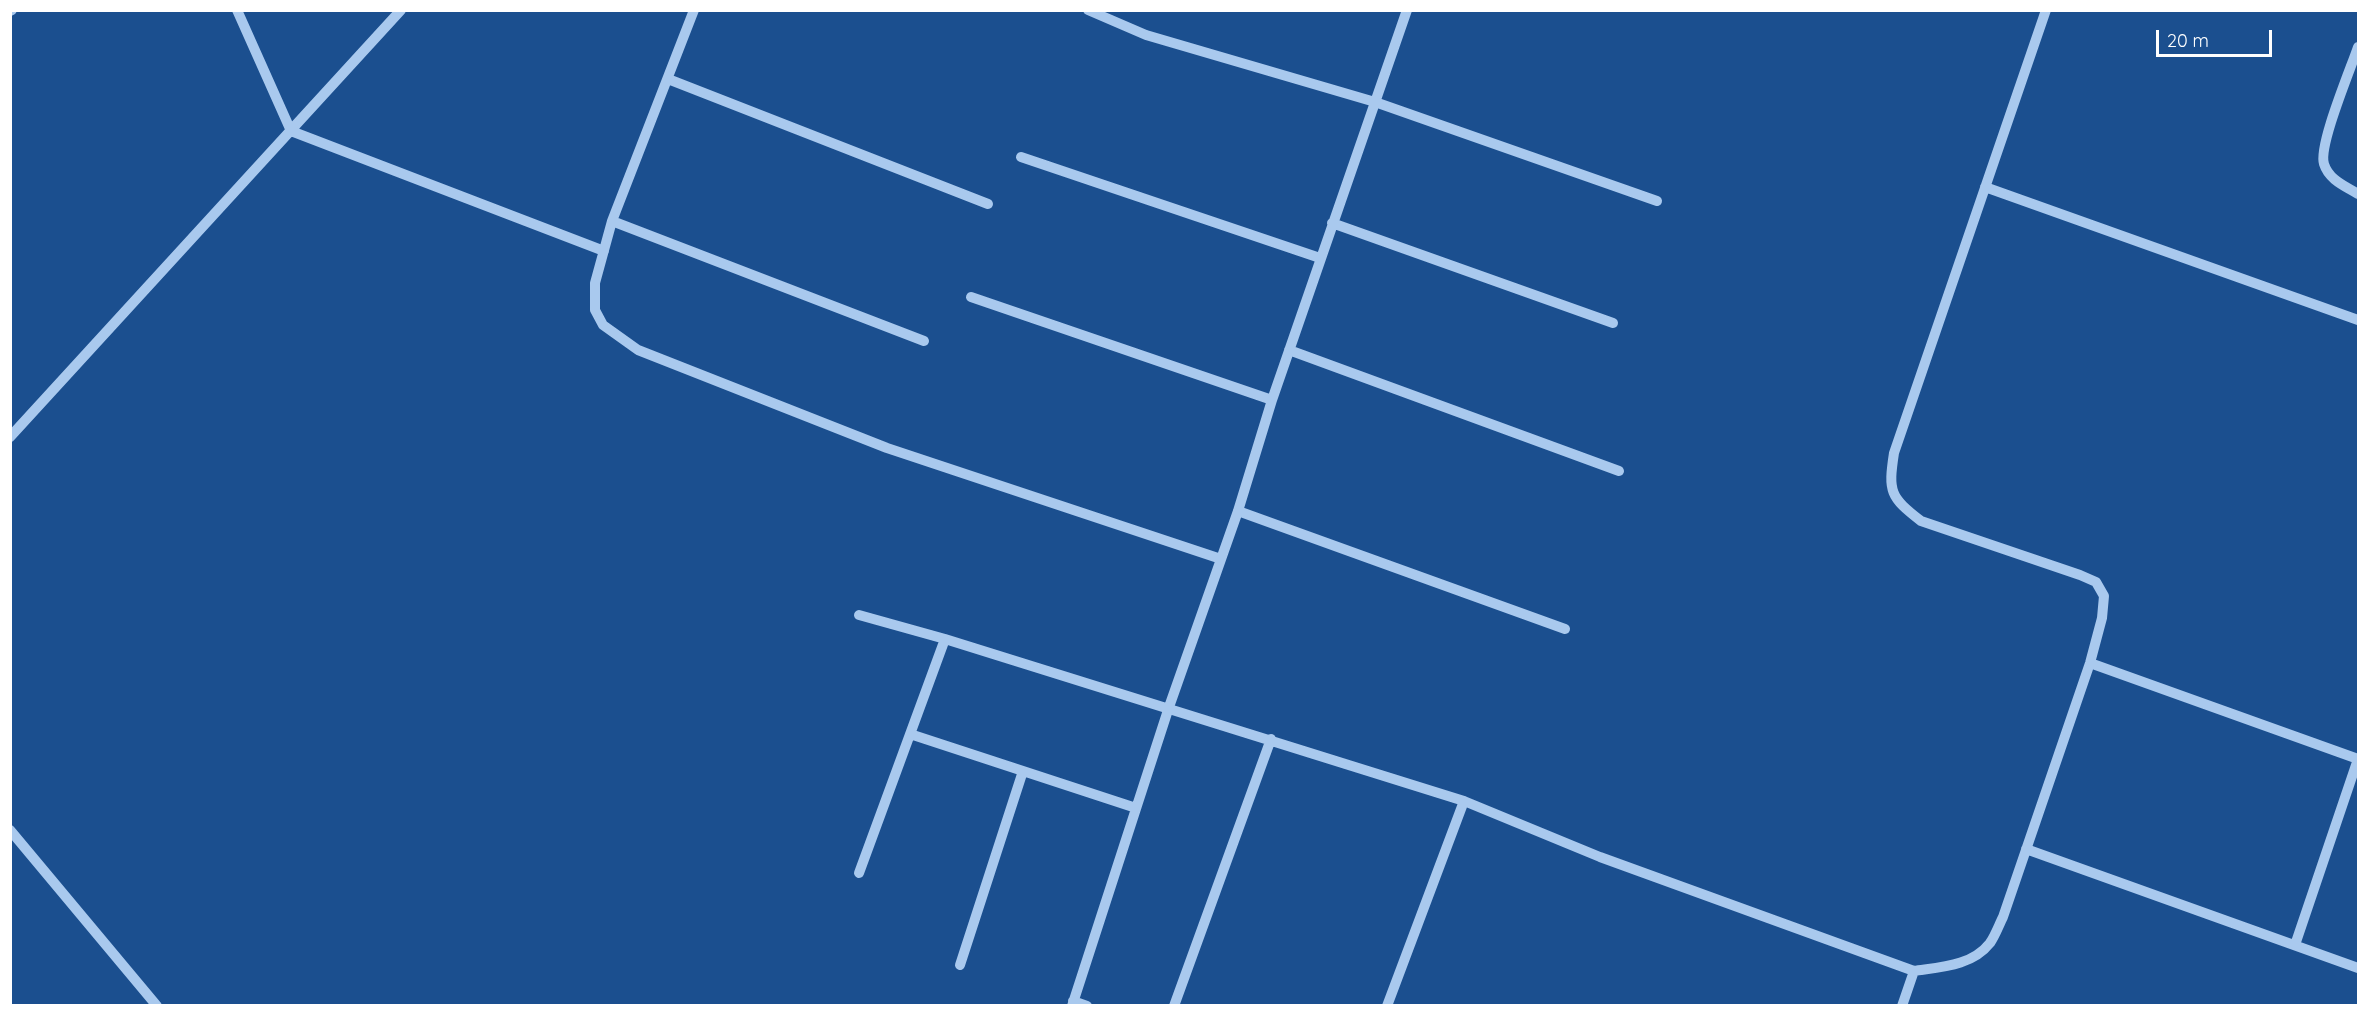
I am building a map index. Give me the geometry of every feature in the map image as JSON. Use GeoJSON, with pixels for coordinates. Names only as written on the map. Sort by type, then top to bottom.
{"type":"FeatureCollection","features":[{"type":"Feature","properties":{"kind":"street"},"geometry":{"type":"LineString","coordinates":[[237,10],[291,131],[604,251]]}},
{"type":"Feature","properties":{"kind":"street"},"geometry":{"type":"LineString","coordinates":[[10,437],[401,10]]}},
{"type":"Feature","properties":{"kind":"street"},"geometry":{"type":"LineString","coordinates":[[694,10],[612,221],[595,283],[595,310],[603,325],[638,350],[887,448],[1221,559]]}},
{"type":"Feature","properties":{"kind":"street"},"geometry":{"type":"LineString","coordinates":[[1088,10],[1146,35],[1375,102],[1657,201]]}},
{"type":"Feature","properties":{"kind":"street"},"geometry":{"type":"LineString","coordinates":[[1087,1005],[1073,1003],[1169,707],[1239,511],[1272,400],[1407,10]]}},
{"type":"Feature","properties":{"kind":"street"},"geometry":{"type":"LineString","coordinates":[[859,615],[1169,707],[1464,801],[1600,857],[1914,970],[1955,966],[1974,957],[1989,943],[2003,917],[2090,663],[2102,618],[2104,596],[2096,582],[1921,521],[1900,505],[1889,482],[1894,453],[2046,10]]}},
{"type":"Feature","properties":{"kind":"street"},"geometry":{"type":"LineString","coordinates":[[2358,47],[2325,142],[2323,163],[2334,180],[2358,194]]}},
{"type":"Feature","properties":{"kind":"street"},"geometry":{"type":"LineString","coordinates":[[668,79],[988,204]]}},
{"type":"Feature","properties":{"kind":"street"},"geometry":{"type":"LineString","coordinates":[[1021,158],[1320,258]]}},
{"type":"Feature","properties":{"kind":"street"},"geometry":{"type":"LineString","coordinates":[[1985,187],[2358,320]]}},
{"type":"Feature","properties":{"kind":"street"},"geometry":{"type":"LineString","coordinates":[[612,221],[924,341]]}},
{"type":"Feature","properties":{"kind":"street"},"geometry":{"type":"LineString","coordinates":[[1332,223],[1613,323]]}},
{"type":"Feature","properties":{"kind":"street"},"geometry":{"type":"LineString","coordinates":[[971,297],[1272,400]]}},
{"type":"Feature","properties":{"kind":"street"},"geometry":{"type":"LineString","coordinates":[[1289,350],[1619,471]]}},
{"type":"Feature","properties":{"kind":"street"},"geometry":{"type":"LineString","coordinates":[[1239,511],[1565,629]]}},
{"type":"Feature","properties":{"kind":"street"},"geometry":{"type":"LineString","coordinates":[[860,873],[945,639]]}},
{"type":"Feature","properties":{"kind":"street"},"geometry":{"type":"LineString","coordinates":[[2090,663],[2358,759],[2295,945]]}},
{"type":"Feature","properties":{"kind":"street"},"geometry":{"type":"LineString","coordinates":[[910,734],[1136,808]]}},
{"type":"Feature","properties":{"kind":"street"},"geometry":{"type":"LineString","coordinates":[[1174,1005],[1271,739]]}},
{"type":"Feature","properties":{"kind":"street"},"geometry":{"type":"LineString","coordinates":[[960,965],[1023,771]]}},
{"type":"Feature","properties":{"kind":"street"},"geometry":{"type":"LineString","coordinates":[[1387,1005],[1464,801]]}},
{"type":"Feature","properties":{"kind":"street"},"geometry":{"type":"LineString","coordinates":[[10,830],[157,1005]]}},
{"type":"Feature","properties":{"kind":"street"},"geometry":{"type":"LineString","coordinates":[[2026,849],[2358,968]]}},
{"type":"Feature","properties":{"kind":"street"},"geometry":{"type":"LineString","coordinates":[[1902,1005],[1914,970]]}}]}
